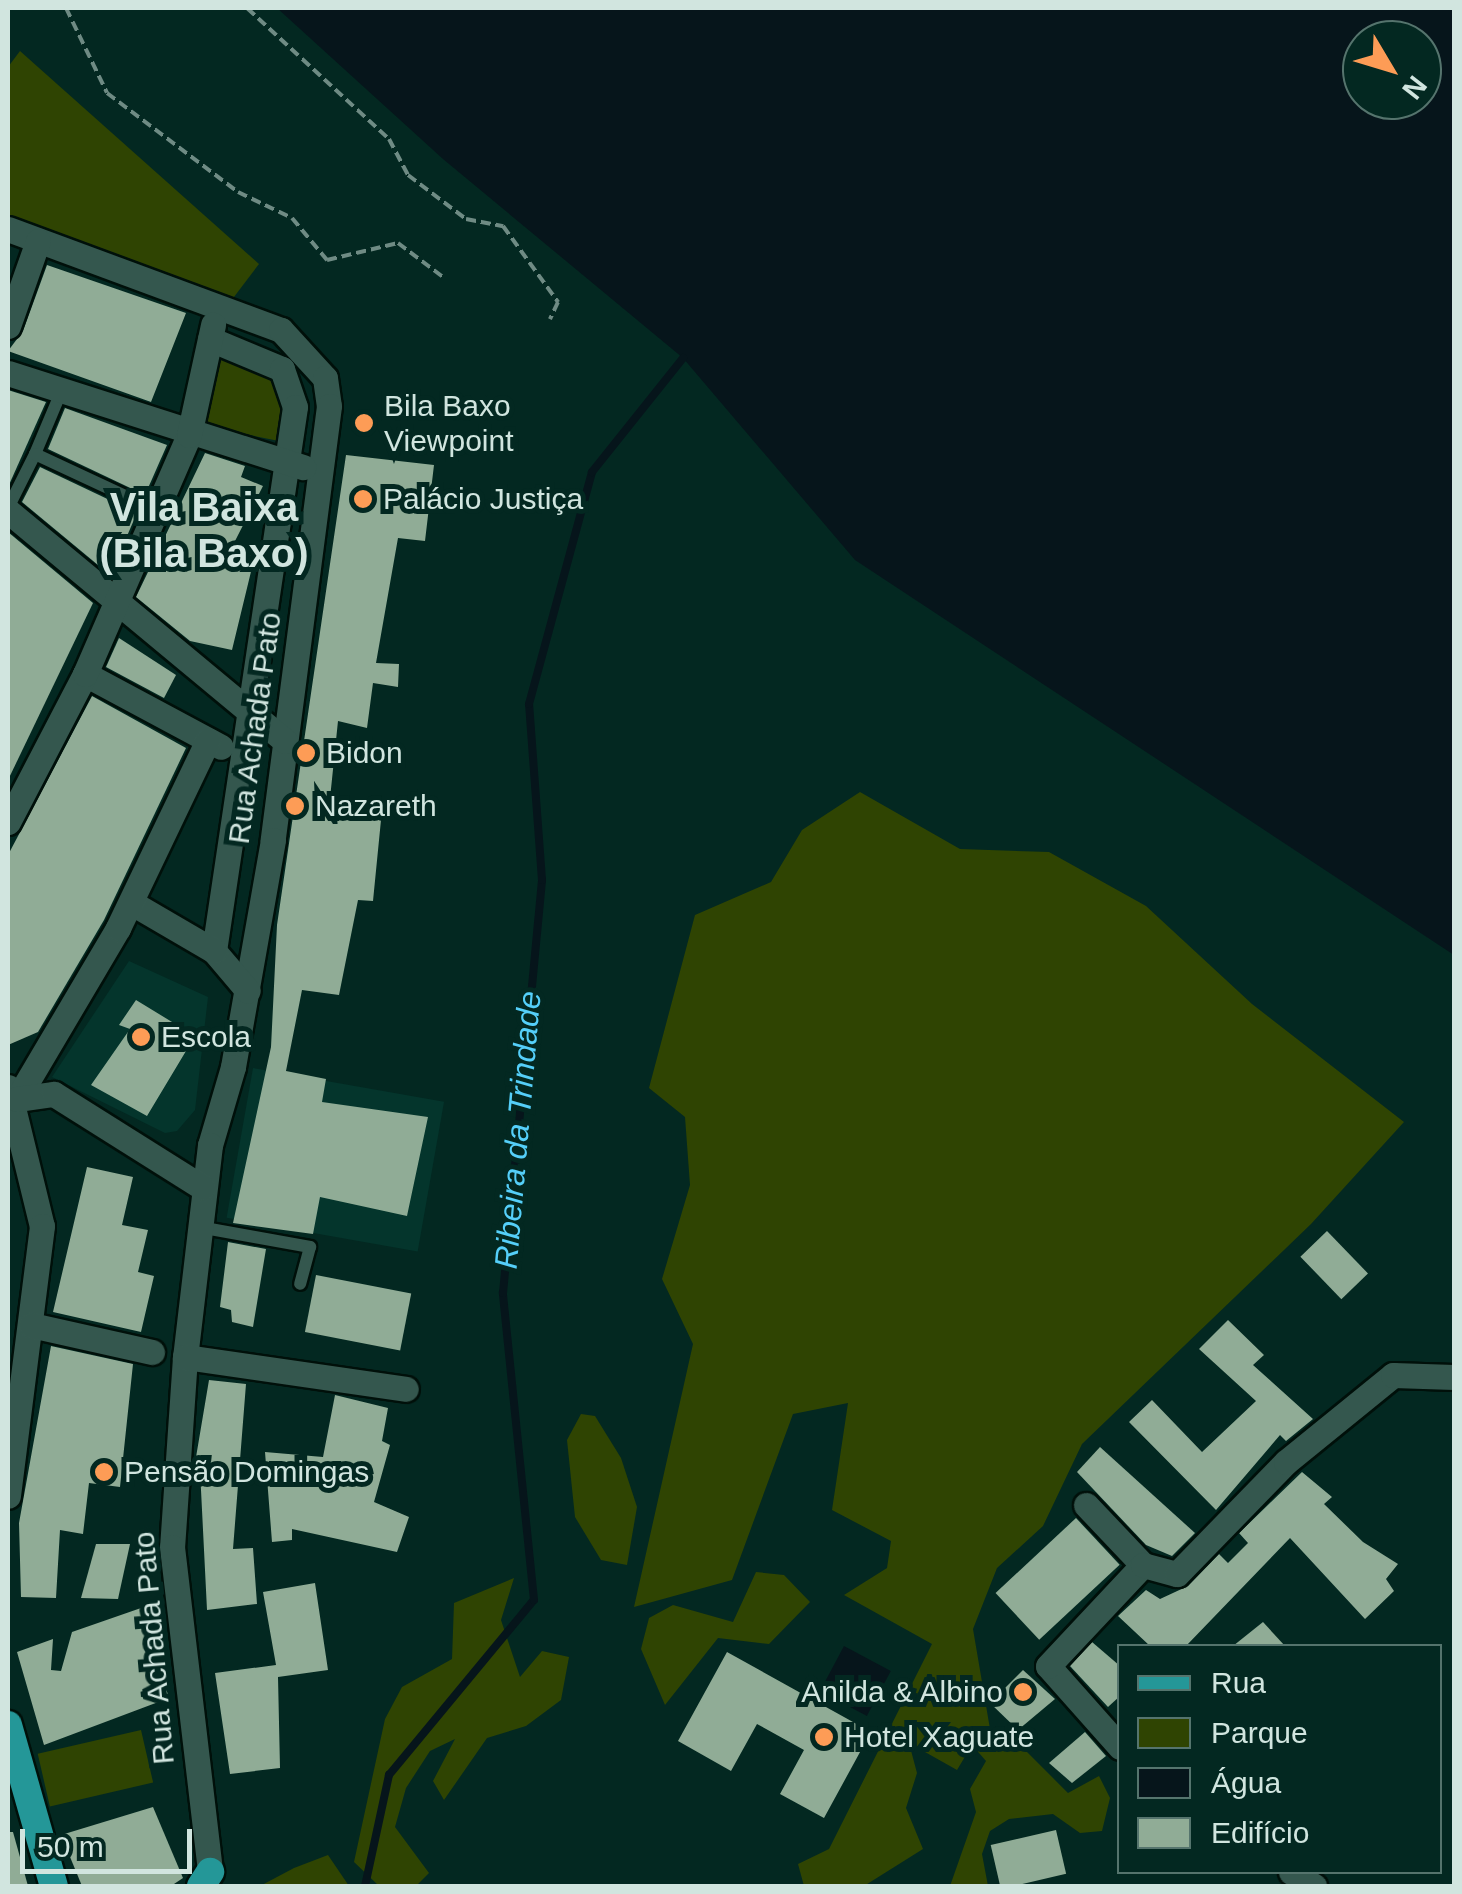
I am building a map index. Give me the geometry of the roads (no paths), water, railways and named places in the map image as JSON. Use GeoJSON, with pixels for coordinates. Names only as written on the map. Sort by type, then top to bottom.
{"type":"FeatureCollection","features":[{"type":"Feature","properties":{"kind":"main road"},"geometry":{"type":"LineString","coordinates":[[8,1724],[54,1886]]}},
{"type":"Feature","properties":{"kind":"street"},"geometry":{"type":"LineString","coordinates":[[8,229],[217,309],[189,435],[117,606],[8,822]]}},
{"type":"Feature","properties":{"kind":"street"},"geometry":{"type":"LineString","coordinates":[[8,326],[38,241]]}},
{"type":"Feature","properties":{"kind":"street","name":"Rua Achada Pato"},"geometry":{"type":"LineString","coordinates":[[209,1882],[172,1546],[186,1357],[203,1188],[248,991],[286,742],[323,472],[324,378],[282,330],[217,309]]}},
{"type":"Feature","properties":{"kind":"street","name":"Rua Achada Pato"},"geometry":{"type":"LineString","coordinates":[[210,339],[262,357],[292,385],[287,462],[240,757],[214,952]]}},
{"type":"Feature","properties":{"kind":"street"},"geometry":{"type":"LineString","coordinates":[[8,374],[189,435],[323,472]]}},
{"type":"Feature","properties":{"kind":"street"},"geometry":{"type":"LineString","coordinates":[[8,509],[117,606],[286,742]]}},
{"type":"Feature","properties":{"kind":"street"},"geometry":{"type":"LineString","coordinates":[[85,674],[240,757]]}},
{"type":"Feature","properties":{"kind":"street","name":"Rua Achada Pato"},"geometry":{"type":"LineString","coordinates":[[12,1093],[132,902],[208,740]]}},
{"type":"Feature","properties":{"kind":"street"},"geometry":{"type":"LineString","coordinates":[[132,902],[214,952],[248,991]]}},
{"type":"Feature","properties":{"kind":"street"},"geometry":{"type":"LineString","coordinates":[[8,1496],[42,1226],[12,1093],[54,1094],[203,1188]]}},
{"type":"Feature","properties":{"kind":"street"},"geometry":{"type":"LineString","coordinates":[[30,1324],[152,1352]]}},
{"type":"Feature","properties":{"kind":"street"},"geometry":{"type":"LineString","coordinates":[[186,1357],[406,1388]]}},
{"type":"Feature","properties":{"kind":"street"},"geometry":{"type":"LineString","coordinates":[[1086,1505],[1144,1565],[1177,1574],[1286,1462],[1393,1376],[1454,1377]]}},
{"type":"Feature","properties":{"kind":"street"},"geometry":{"type":"LineString","coordinates":[[1117,1743],[1048,1666],[1144,1565]]}},
{"type":"Feature","properties":{"kind":"lane"},"geometry":{"type":"LineString","coordinates":[[8,509],[61,392]]}},
{"type":"Feature","properties":{"kind":"lane"},"geometry":{"type":"LineString","coordinates":[[36,454],[157,511]]}},
{"type":"Feature","properties":{"kind":"lane"},"geometry":{"type":"LineString","coordinates":[[199,1227],[310,1247],[300,1284]]}},
{"type":"Feature","properties":{"kind":"water"},"geometry":{"type":"Polygon","coordinates":[[[277,8],[1454,8],[1454,955],[855,560],[683,358],[443,159],[277,8]]]}},
{"type":"Feature","properties":{"kind":"water"},"geometry":{"type":"Polygon","coordinates":[[[844,1646],[891,1671],[867,1716],[820,1691],[844,1646]]]}},
{"type":"Feature","properties":{"kind":"waterway","name":"Ribeira da Trindade"},"geometry":{"type":"LineString","coordinates":[[365,1886],[389,1775],[534,1600],[503,1293],[542,880],[529,704],[592,472],[683,358]]}},
{"type":"Feature","properties":{"kind":"place","name":"Bila Baxo Viewpoint"},"geometry":{"type":"Point","coordinates":[364,423]}},
{"type":"Feature","properties":{"kind":"place","name":"Palácio Justiça"},"geometry":{"type":"Point","coordinates":[363,499]}},
{"type":"Feature","properties":{"kind":"place","name":"Bidon"},"geometry":{"type":"Point","coordinates":[306,753]}},
{"type":"Feature","properties":{"kind":"place","name":"Nazareth"},"geometry":{"type":"Point","coordinates":[295,806]}},
{"type":"Feature","properties":{"kind":"place","name":"Escola"},"geometry":{"type":"Point","coordinates":[141,1037]}},
{"type":"Feature","properties":{"kind":"place","name":"Pensão Domingas"},"geometry":{"type":"Point","coordinates":[104,1472]}},
{"type":"Feature","properties":{"kind":"place","name":"Anilda & Albino"},"geometry":{"type":"Point","coordinates":[1023,1692]}},
{"type":"Feature","properties":{"kind":"place","name":"Hotel Xaguate"},"geometry":{"type":"Point","coordinates":[824,1737]}},
{"type":"Feature","properties":{"kind":"district","name":"Vila Baixa (Bila Baxo)"},"geometry":{"type":"Point","coordinates":[204,530]}}]}
